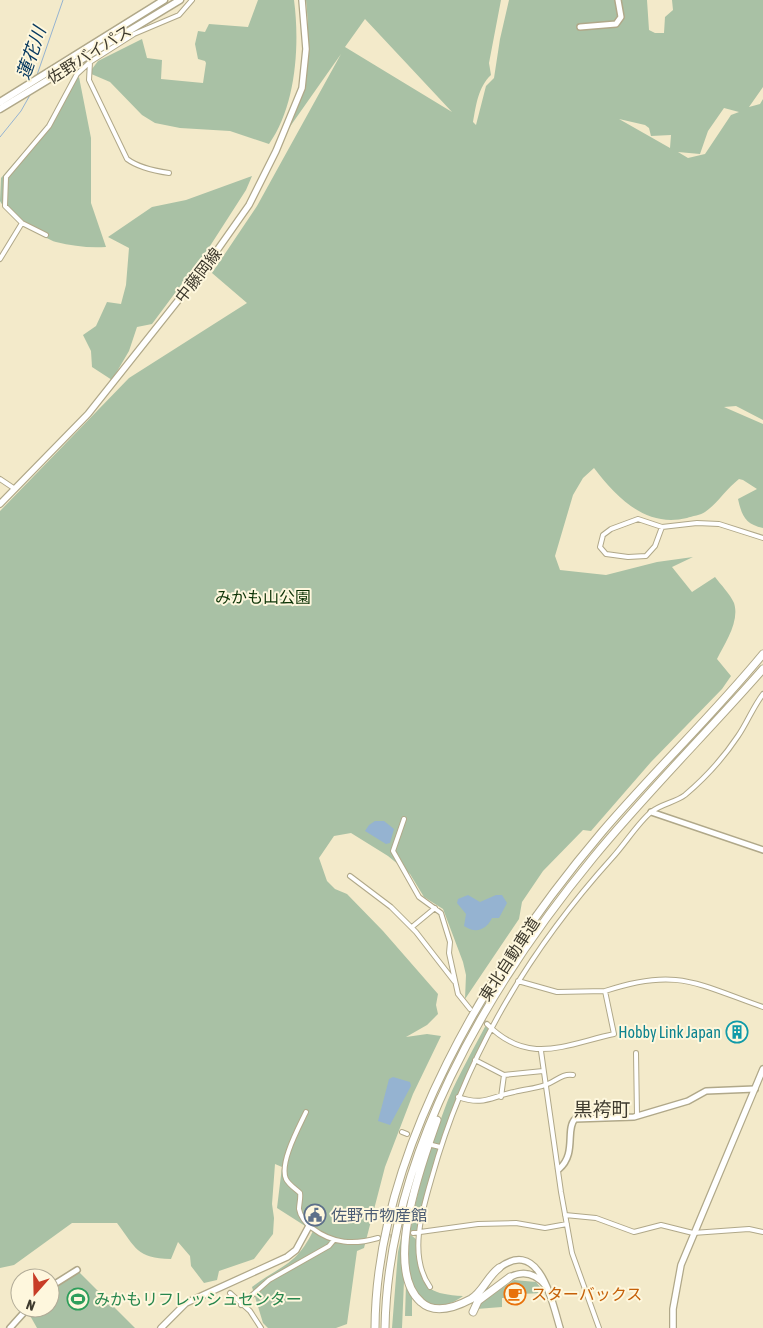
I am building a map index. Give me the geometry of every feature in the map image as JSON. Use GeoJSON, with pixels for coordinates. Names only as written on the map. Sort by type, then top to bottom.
{"type":"FeatureCollection","features":[{"type":"Feature","properties":{"kind":"highway","name":"佐野バイパス"},"geometry":{"type":"LineString","coordinates":[[0,102],[164,0]]}},
{"type":"Feature","properties":{"kind":"highway","name":"佐野バイパス"},"geometry":{"type":"LineString","coordinates":[[0,109],[180,0]]}},
{"type":"Feature","properties":{"kind":"highway","name":"東北自動車道"},"geometry":{"type":"LineString","coordinates":[[375,1328],[376,1299],[390,1217],[409,1153],[442,1075],[495,978],[535,918],[592,845],[763,654]]}},
{"type":"Feature","properties":{"kind":"highway","name":"東北自動車道"},"geometry":{"type":"LineString","coordinates":[[386,1328],[390,1268],[399,1220],[418,1156],[448,1086],[504,983],[559,900],[622,824],[763,669]]}},
{"type":"Feature","properties":{"kind":"highway"},"geometry":{"type":"LineString","coordinates":[[448,1086],[424,1159],[408,1220],[404,1264],[409,1284],[422,1303],[430,1308],[443,1309],[474,1297],[498,1268]]}},
{"type":"Feature","properties":{"kind":"highway"},"geometry":{"type":"LineString","coordinates":[[472,1312],[478,1301],[510,1278]]}},
{"type":"Feature","properties":{"kind":"highway"},"geometry":{"type":"LineString","coordinates":[[371,1328],[371,1313],[376,1299]]}},
{"type":"Feature","properties":{"kind":"main road","name":"中藤岡線"},"geometry":{"type":"LineString","coordinates":[[0,504],[88,414],[206,266],[249,205],[276,151],[302,88],[306,49],[302,0]]}},
{"type":"Feature","properties":{"kind":"main road"},"geometry":{"type":"LineString","coordinates":[[673,1328],[673,1309],[678,1282],[693,1233],[763,1069]]}},
{"type":"Feature","properties":{"kind":"main road"},"geometry":{"type":"LineString","coordinates":[[161,1328],[186,1302],[287,1257],[296,1250],[309,1226]]}},
{"type":"Feature","properties":{"kind":"main road"},"geometry":{"type":"LineString","coordinates":[[498,1268],[516,1260],[529,1263],[544,1276],[560,1328]]}},
{"type":"Feature","properties":{"kind":"main road"},"geometry":{"type":"LineString","coordinates":[[510,1278],[521,1274],[535,1276],[548,1290]]}},
{"type":"Feature","properties":{"kind":"street"},"geometry":{"type":"LineString","coordinates":[[46,235],[22,223],[5,206],[6,177],[49,126],[77,74],[90,62],[134,34],[179,15],[192,0]]}},
{"type":"Feature","properties":{"kind":"street"},"geometry":{"type":"LineString","coordinates":[[580,28],[616,24],[622,17],[618,0]]}},
{"type":"Feature","properties":{"kind":"street"},"geometry":{"type":"LineString","coordinates":[[90,62],[89,80],[128,159],[148,169],[169,173]]}},
{"type":"Feature","properties":{"kind":"street"},"geometry":{"type":"LineString","coordinates":[[0,175],[6,177]]}},
{"type":"Feature","properties":{"kind":"street"},"geometry":{"type":"LineString","coordinates":[[0,259],[22,223]]}},
{"type":"Feature","properties":{"kind":"street"},"geometry":{"type":"LineString","coordinates":[[0,479],[15,489]]}},
{"type":"Feature","properties":{"kind":"street"},"geometry":{"type":"LineString","coordinates":[[662,527],[655,546],[646,556],[628,557],[606,554],[600,547],[603,535],[622,524],[641,520],[662,527],[712,523],[763,538]]}},
{"type":"Feature","properties":{"kind":"street"},"geometry":{"type":"LineString","coordinates":[[430,1287],[423,1275],[420,1261],[419,1232],[440,1147],[458,1097],[475,1060],[518,981],[551,932],[651,812],[682,797],[695,785],[738,736],[763,694]]}},
{"type":"Feature","properties":{"kind":"street"},"geometry":{"type":"LineString","coordinates":[[651,812],[763,850]]}},
{"type":"Feature","properties":{"kind":"street"},"geometry":{"type":"LineString","coordinates":[[404,819],[393,852],[419,897],[441,913],[450,942],[449,953],[454,981],[458,994],[470,1009]]}},
{"type":"Feature","properties":{"kind":"street"},"geometry":{"type":"LineString","coordinates":[[350,876],[391,907],[412,927],[454,981]]}},
{"type":"Feature","properties":{"kind":"street"},"geometry":{"type":"LineString","coordinates":[[412,927],[435,908]]}},
{"type":"Feature","properties":{"kind":"street"},"geometry":{"type":"LineString","coordinates":[[518,981],[557,992],[605,991],[634,981],[661,978],[692,981],[763,1007]]}},
{"type":"Feature","properties":{"kind":"street"},"geometry":{"type":"LineString","coordinates":[[487,1024],[504,1040],[520,1048],[541,1051],[614,1034],[605,991]]}},
{"type":"Feature","properties":{"kind":"street"},"geometry":{"type":"LineString","coordinates":[[541,1051],[572,1253],[599,1328]]}},
{"type":"Feature","properties":{"kind":"street"},"geometry":{"type":"LineString","coordinates":[[636,1053],[637,1116]]}},
{"type":"Feature","properties":{"kind":"street"},"geometry":{"type":"LineString","coordinates":[[475,1060],[504,1075],[544,1071]]}},
{"type":"Feature","properties":{"kind":"street"},"geometry":{"type":"LineString","coordinates":[[501,1097],[504,1075]]}},
{"type":"Feature","properties":{"kind":"street"},"geometry":{"type":"LineString","coordinates":[[458,1097],[480,1102],[546,1085],[564,1075],[573,1075]]}},
{"type":"Feature","properties":{"kind":"street"},"geometry":{"type":"LineString","coordinates":[[559,1169],[569,1153],[572,1120],[637,1116],[688,1101],[706,1091],[763,1087]]}},
{"type":"Feature","properties":{"kind":"street"},"geometry":{"type":"LineString","coordinates":[[306,1112],[291,1144],[285,1171],[286,1180],[300,1193],[300,1211],[309,1226],[334,1240],[355,1242],[378,1238]]}},
{"type":"Feature","properties":{"kind":"street"},"geometry":{"type":"LineString","coordinates":[[402,1132],[407,1134]]}},
{"type":"Feature","properties":{"kind":"street"},"geometry":{"type":"LineString","coordinates":[[432,1145],[440,1147]]}},
{"type":"Feature","properties":{"kind":"street"},"geometry":{"type":"LineString","coordinates":[[565,1215],[596,1218],[629,1232],[640,1232],[660,1225],[693,1233],[749,1229],[763,1232]]}},
{"type":"Feature","properties":{"kind":"street"},"geometry":{"type":"LineString","coordinates":[[413,1233],[478,1224],[516,1223],[545,1228],[567,1224]]}},
{"type":"Feature","properties":{"kind":"street"},"geometry":{"type":"LineString","coordinates":[[241,1304],[262,1284],[330,1246],[334,1240]]}},
{"type":"Feature","properties":{"kind":"street"},"geometry":{"type":"LineString","coordinates":[[60,1281],[77,1270]]}},
{"type":"Feature","properties":{"kind":"street"},"geometry":{"type":"LineString","coordinates":[[230,1293],[254,1315],[261,1328]]}},
{"type":"Feature","properties":{"kind":"street"},"geometry":{"type":"LineString","coordinates":[[10,1328],[19,1318]]}},
{"type":"Feature","properties":{"kind":"green space"},"geometry":{"type":"Polygon","coordinates":[[[258,0],[294,0],[296,18],[296,55],[290,94],[278,129],[269,144],[230,131],[180,128],[155,123],[142,115],[110,82],[89,73],[98,61],[142,39],[147,58],[162,60],[161,79],[203,83],[206,63],[198,59],[195,44],[198,31],[205,32],[209,24],[248,27],[258,0]]]}},
{"type":"Feature","properties":{"kind":"green space","name":"みかも山公園"},"geometry":{"type":"Polygon","coordinates":[[[306,0],[501,0],[489,63],[491,75],[483,85],[478,97],[473,122],[476,125],[486,86],[494,78],[509,0],[647,0],[649,30],[655,33],[664,33],[665,17],[673,10],[672,0],[763,0],[763,87],[749,107],[760,104],[763,99],[763,420],[736,406],[724,407],[763,424],[763,528],[748,522],[741,510],[738,499],[757,489],[743,480],[739,479],[703,513],[672,520],[658,519],[634,508],[612,490],[594,468],[583,478],[573,495],[555,556],[560,570],[606,575],[657,562],[693,557],[672,567],[692,592],[715,577],[734,603],[735,617],[733,624],[717,659],[731,676],[722,689],[651,762],[591,831],[583,830],[543,871],[522,902],[519,919],[465,999],[466,975],[463,962],[443,909],[424,897],[410,874],[388,856],[351,833],[334,836],[319,858],[327,881],[335,889],[347,894],[383,931],[438,994],[436,1005],[438,1014],[427,1025],[406,1037],[427,1034],[441,1036],[413,1094],[385,1167],[364,1248],[357,1251],[347,1324],[336,1328],[268,1328],[263,1323],[252,1287],[294,1258],[307,1243],[313,1231],[277,1208],[282,1167],[275,1164],[272,1204],[274,1218],[273,1234],[254,1259],[219,1271],[217,1280],[204,1283],[191,1266],[190,1256],[178,1242],[171,1259],[150,1256],[144,1254],[133,1245],[117,1223],[72,1223],[14,1265],[0,1268],[0,511],[129,378],[247,303],[212,273],[257,206],[341,54],[289,128],[304,81],[308,49],[306,0]],[[365,19],[345,47],[452,112],[365,19]],[[724,108],[708,131],[700,154],[678,152],[688,158],[705,154],[731,115],[739,112],[724,108]],[[619,119],[670,148],[671,135],[651,136],[649,128],[645,125],[619,119]]]}},
{"type":"Feature","properties":{"kind":"green space"},"geometry":{"type":"Polygon","coordinates":[[[79,77],[91,138],[91,203],[106,247],[74,246],[50,240],[34,231],[9,212],[0,201],[1,178],[44,129],[74,81],[79,77]]]}},
{"type":"Feature","properties":{"kind":"green space"},"geometry":{"type":"Polygon","coordinates":[[[252,176],[246,190],[210,246],[152,324],[137,327],[129,351],[112,380],[92,367],[91,351],[83,335],[96,326],[107,302],[121,304],[126,285],[129,248],[108,237],[152,207],[186,200],[252,176]]]}},
{"type":"Feature","properties":{"kind":"green space"},"geometry":{"type":"Polygon","coordinates":[[[486,1025],[489,1031],[461,1087],[442,1136],[429,1180],[418,1230],[412,1232],[411,1235],[417,1240],[421,1275],[429,1288],[448,1295],[463,1296],[449,1304],[434,1305],[424,1301],[413,1287],[408,1265],[410,1236],[415,1205],[423,1173],[448,1100],[461,1071],[486,1025]]]}},
{"type":"Feature","properties":{"kind":"green space"},"geometry":{"type":"Polygon","coordinates":[[[407,1211],[402,1328],[392,1328],[398,1252],[407,1211]]]}},
{"type":"Feature","properties":{"kind":"green space","name":"みかもリフレッシュセンター"},"geometry":{"type":"Polygon","coordinates":[[[79,1272],[135,1328],[37,1328],[31,1318],[60,1318],[60,1284],[79,1272]]]}},
{"type":"Feature","properties":{"kind":"green space"},"geometry":{"type":"Polygon","coordinates":[[[514,1280],[536,1282],[545,1293],[518,1294],[518,1291],[512,1291],[512,1298],[502,1298],[502,1307],[476,1309],[481,1302],[514,1280]]]}},
{"type":"Feature","properties":{"kind":"green space"},"geometry":{"type":"Polygon","coordinates":[[[406,1284],[412,1296],[412,1316],[405,1316],[406,1284]]]}},
{"type":"Feature","properties":{"kind":"water"},"geometry":{"type":"Polygon","coordinates":[[[375,821],[384,821],[394,829],[390,843],[386,844],[365,831],[375,821]]]}},
{"type":"Feature","properties":{"kind":"water"},"geometry":{"type":"Polygon","coordinates":[[[468,895],[480,902],[496,895],[502,895],[507,903],[499,918],[492,918],[480,930],[473,930],[464,926],[466,914],[457,903],[458,899],[468,895]]]}},
{"type":"Feature","properties":{"kind":"water"},"geometry":{"type":"Polygon","coordinates":[[[393,1077],[410,1082],[411,1086],[390,1125],[378,1121],[389,1079],[393,1077]]]}},
{"type":"Feature","properties":{"kind":"waterway","name":"蓮花川"},"geometry":{"type":"LineString","coordinates":[[37,75],[63,0]]}},
{"type":"Feature","properties":{"kind":"waterway","name":"蓮花川"},"geometry":{"type":"LineString","coordinates":[[0,137],[21,111],[30,95]]}},
{"type":"Feature","properties":{"kind":"tunnel"},"geometry":{"type":"LineString","coordinates":[[470,1009],[487,1024]]}},
{"type":"Feature","properties":{"kind":"tunnel"},"geometry":{"type":"LineString","coordinates":[[378,1238],[413,1233]]}},
{"type":"Feature","properties":{"kind":"place","name":"Hobby Link Japan"},"geometry":{"type":"Point","coordinates":[737,1032]}},
{"type":"Feature","properties":{"kind":"place","name":"佐野市物産館"},"geometry":{"type":"Point","coordinates":[315,1215]}},
{"type":"Feature","properties":{"kind":"place","name":"スターバックス"},"geometry":{"type":"Point","coordinates":[515,1294]}},
{"type":"Feature","properties":{"kind":"place","name":"みかもリフレッシュセンター"},"geometry":{"type":"Point","coordinates":[78,1299]}},
{"type":"Feature","properties":{"kind":"district","name":"黒袴町"},"geometry":{"type":"Point","coordinates":[602,1109]}}]}
